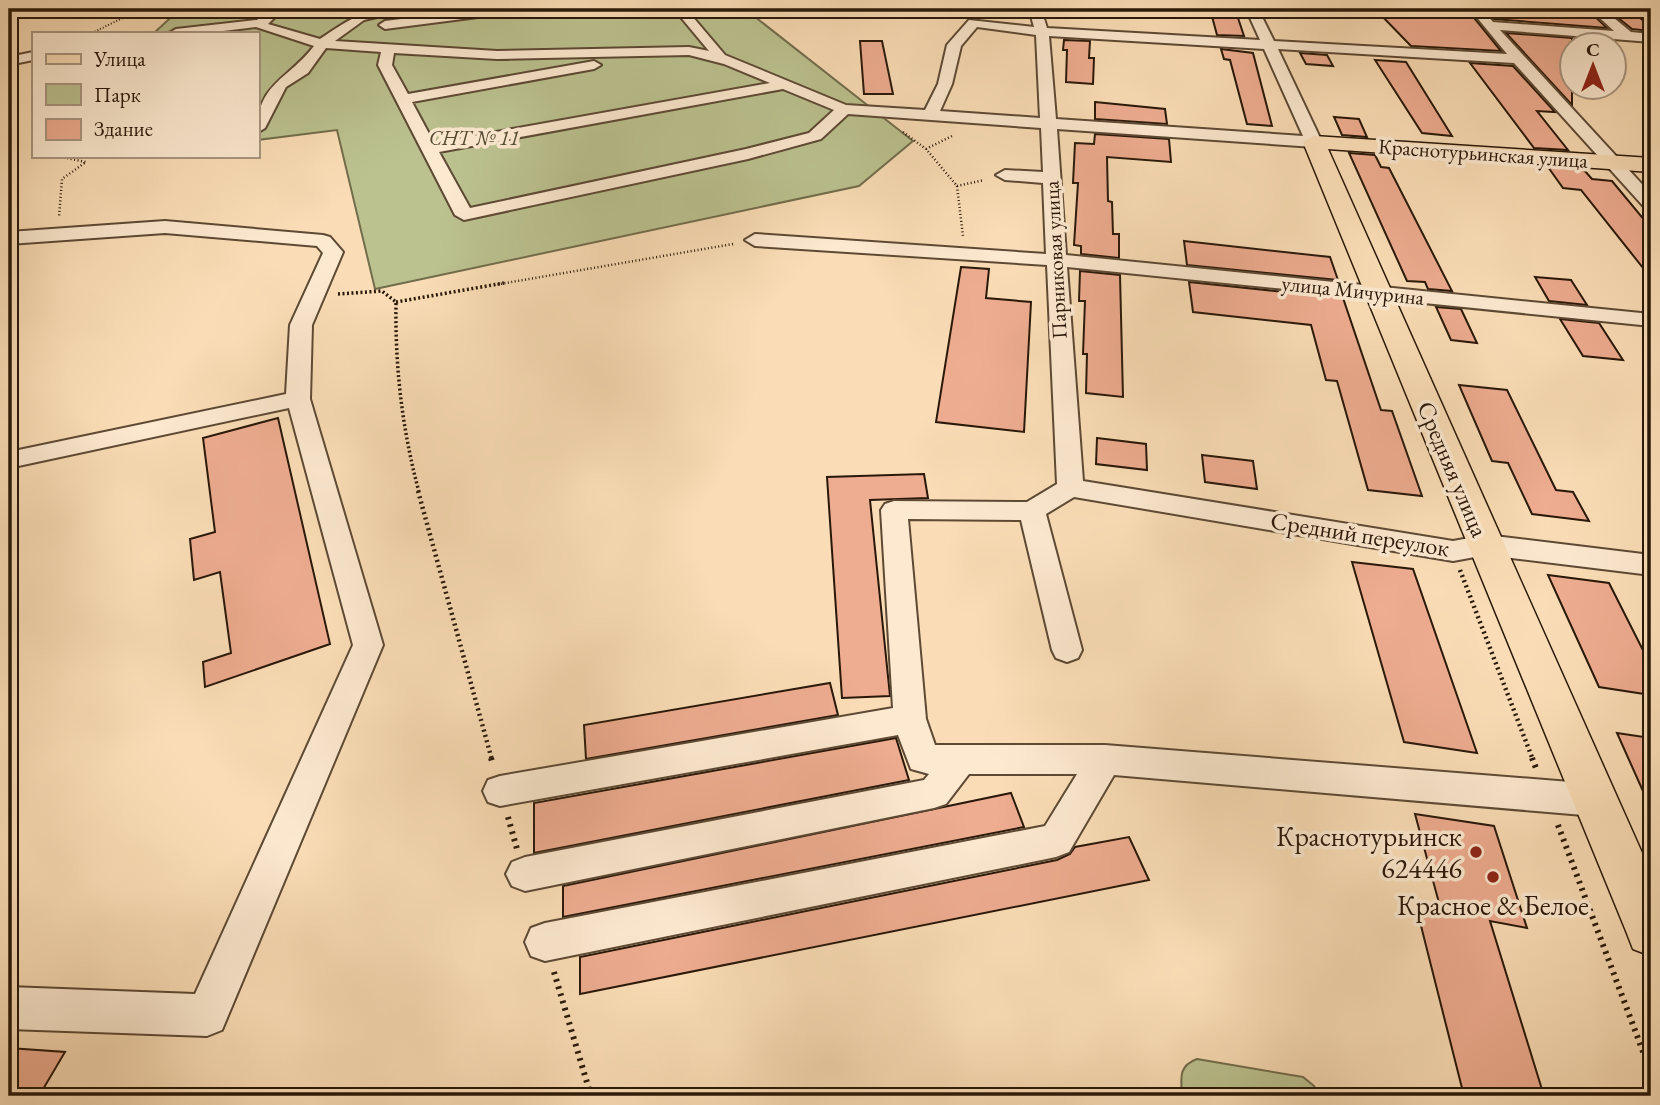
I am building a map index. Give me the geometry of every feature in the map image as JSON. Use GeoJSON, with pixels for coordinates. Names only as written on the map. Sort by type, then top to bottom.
{"type":"FeatureCollection","features":[{"type":"Feature","properties":{"kind":"main road","name":"Краснотурьинская улица"},"geometry":{"type":"LineString","coordinates":[[1314,142],[1651,165]]}},
{"type":"Feature","properties":{"kind":"main road","name":"Средняя улица"},"geometry":{"type":"LineString","coordinates":[[1314,142],[1378,292],[1469,548],[1595,800],[1651,931]]}},
{"type":"Feature","properties":{"kind":"street"},"geometry":{"type":"LineString","coordinates":[[184,32],[261,23],[277,9]]}},
{"type":"Feature","properties":{"kind":"street"},"geometry":{"type":"LineString","coordinates":[[259,124],[280,84],[303,70],[322,44],[360,17],[406,9]]}},
{"type":"Feature","properties":{"kind":"street"},"geometry":{"type":"LineString","coordinates":[[344,30],[509,9]]}},
{"type":"Feature","properties":{"kind":"street"},"geometry":{"type":"LineString","coordinates":[[680,9],[719,54]]}},
{"type":"Feature","properties":{"kind":"street","name":"Средняя улица"},"geometry":{"type":"LineString","coordinates":[[1252,9],[1314,142]]}},
{"type":"Feature","properties":{"kind":"street"},"geometry":{"type":"LineString","coordinates":[[1476,9],[1518,59],[1651,204]]}},
{"type":"Feature","properties":{"kind":"street"},"geometry":{"type":"LineString","coordinates":[[1596,9],[1622,32]]}},
{"type":"Feature","properties":{"kind":"street"},"geometry":{"type":"LineString","coordinates":[[1637,9],[1651,20]]}},
{"type":"Feature","properties":{"kind":"street"},"geometry":{"type":"LineString","coordinates":[[930,117],[945,83],[954,45],[969,16],[1038,19],[1269,45],[1518,59]]}},
{"type":"Feature","properties":{"kind":"street"},"geometry":{"type":"LineString","coordinates":[[1521,16],[1535,29]]}},
{"type":"Feature","properties":{"kind":"street"},"geometry":{"type":"LineString","coordinates":[[1562,17],[1578,32]]}},
{"type":"Feature","properties":{"kind":"street","name":"Парниковая улица"},"geometry":{"type":"LineString","coordinates":[[1038,19],[1049,124],[1054,260],[1070,488]]}},
{"type":"Feature","properties":{"kind":"street"},"geometry":{"type":"LineString","coordinates":[[261,23],[274,32],[322,44],[497,55],[635,50],[719,54],[783,85],[844,109],[1314,142]]}},
{"type":"Feature","properties":{"kind":"street"},"geometry":{"type":"LineString","coordinates":[[1488,25],[1578,32]]}},
{"type":"Feature","properties":{"kind":"street"},"geometry":{"type":"LineString","coordinates":[[1628,36],[1651,38]]}},
{"type":"Feature","properties":{"kind":"street"},"geometry":{"type":"LineString","coordinates":[[388,48],[385,65],[464,215],[748,154],[816,136],[844,109]]}},
{"type":"Feature","properties":{"kind":"street"},"geometry":{"type":"LineString","coordinates":[[403,99],[618,61],[635,50]]}},
{"type":"Feature","properties":{"kind":"street"},"geometry":{"type":"LineString","coordinates":[[9,61],[32,56]]}},
{"type":"Feature","properties":{"kind":"street"},"geometry":{"type":"LineString","coordinates":[[429,149],[783,85]]}},
{"type":"Feature","properties":{"kind":"street"},"geometry":{"type":"LineString","coordinates":[[1005,174],[1050,178]]}},
{"type":"Feature","properties":{"kind":"street"},"geometry":{"type":"LineString","coordinates":[[9,238],[58,232],[165,227],[323,241],[333,252],[301,326],[298,399],[368,645],[206,1015],[9,1008]]}},
{"type":"Feature","properties":{"kind":"street","name":"улица Мичурина"},"geometry":{"type":"LineString","coordinates":[[755,240],[1054,260],[1651,320]]}},
{"type":"Feature","properties":{"kind":"street"},"geometry":{"type":"LineString","coordinates":[[9,460],[298,399]]}},
{"type":"Feature","properties":{"kind":"street"},"geometry":{"type":"LineString","coordinates":[[1070,488],[1032,511],[894,509],[909,719],[923,759],[962,757],[1105,760],[1595,800]]}},
{"type":"Feature","properties":{"kind":"street","name":"Средний переулок"},"geometry":{"type":"LineString","coordinates":[[1070,488],[1469,548],[1651,565]]}},
{"type":"Feature","properties":{"kind":"street"},"geometry":{"type":"LineString","coordinates":[[1032,511],[1067,650]]}},
{"type":"Feature","properties":{"kind":"street"},"geometry":{"type":"LineString","coordinates":[[500,791],[909,719]]}},
{"type":"Feature","properties":{"kind":"street"},"geometry":{"type":"LineString","coordinates":[[525,874],[934,793],[962,757]]}},
{"type":"Feature","properties":{"kind":"street"},"geometry":{"type":"LineString","coordinates":[[545,942],[1056,840],[1105,760]]}},
{"type":"Feature","properties":{"kind":"path"},"geometry":{"type":"LineString","coordinates":[[94,32],[141,9]]}},
{"type":"Feature","properties":{"kind":"path"},"geometry":{"type":"LineString","coordinates":[[926,149],[957,186],[965,254]]}},
{"type":"Feature","properties":{"kind":"path"},"geometry":{"type":"LineString","coordinates":[[58,232],[62,179],[86,162],[67,158]]}},
{"type":"Feature","properties":{"kind":"path"},"geometry":{"type":"LineString","coordinates":[[313,296],[382,291],[396,302],[755,240]]}},
{"type":"Feature","properties":{"kind":"path"},"geometry":{"type":"LineString","coordinates":[[396,302],[395,364],[410,460],[525,874]]}},
{"type":"Feature","properties":{"kind":"path"},"geometry":{"type":"LineString","coordinates":[[1469,548],[1547,795],[1651,1073]]}},
{"type":"Feature","properties":{"kind":"path"},"geometry":{"type":"LineString","coordinates":[[545,942],[591,1096]]}},
{"type":"Feature","properties":{"kind":"green space","name":"СНТ № 11"},"geometry":{"type":"Polygon","coordinates":[[[180,9],[745,9],[913,141],[859,186],[375,289],[337,130],[259,140],[259,32],[155,32],[180,9]]]}},
{"type":"Feature","properties":{"kind":"green space"},"geometry":{"type":"Polygon","coordinates":[[[1197,1059],[1303,1077],[1314,1086],[1320,1096],[1182,1096],[1181,1078],[1184,1069],[1197,1059]]]}},
{"type":"Feature","properties":{"kind":"building"},"geometry":{"type":"Polygon","coordinates":[[[1210,9],[1232,9],[1233,13],[1236,12],[1244,36],[1217,35],[1210,9]]]}},
{"type":"Feature","properties":{"kind":"building"},"geometry":{"type":"Polygon","coordinates":[[[1421,9],[1467,9],[1501,51],[1411,46],[1379,13],[1425,14],[1421,9]]]}},
{"type":"Feature","properties":{"kind":"building"},"geometry":{"type":"Polygon","coordinates":[[[1485,9],[1587,9],[1607,28],[1494,19],[1485,9]]]}},
{"type":"Feature","properties":{"kind":"building"},"geometry":{"type":"Polygon","coordinates":[[[1607,9],[1629,9],[1651,27],[1651,31],[1632,29],[1607,9]]]}},
{"type":"Feature","properties":{"kind":"building"},"geometry":{"type":"Polygon","coordinates":[[[1506,33],[1558,37],[1558,90],[1506,33]]]}},
{"type":"Feature","properties":{"kind":"building"},"geometry":{"type":"Polygon","coordinates":[[[1064,40],[1090,41],[1089,58],[1094,58],[1093,84],[1066,82],[1067,50],[1063,50],[1064,40]]]}},
{"type":"Feature","properties":{"kind":"building"},"geometry":{"type":"Polygon","coordinates":[[[860,41],[882,41],[893,94],[864,94],[860,41]]]}},
{"type":"Feature","properties":{"kind":"building"},"geometry":{"type":"Polygon","coordinates":[[[1221,49],[1253,53],[1272,126],[1247,124],[1230,60],[1224,59],[1221,49]]]}},
{"type":"Feature","properties":{"kind":"building"},"geometry":{"type":"Polygon","coordinates":[[[1300,53],[1327,55],[1333,66],[1306,64],[1300,53]]]}},
{"type":"Feature","properties":{"kind":"building"},"geometry":{"type":"Polygon","coordinates":[[[1375,60],[1406,62],[1452,136],[1422,133],[1375,60]]]}},
{"type":"Feature","properties":{"kind":"building"},"geometry":{"type":"Polygon","coordinates":[[[1470,63],[1513,66],[1555,112],[1537,111],[1568,150],[1534,148],[1470,63]]]}},
{"type":"Feature","properties":{"kind":"building"},"geometry":{"type":"Polygon","coordinates":[[[1095,102],[1165,109],[1167,124],[1095,119],[1095,102]]]}},
{"type":"Feature","properties":{"kind":"building"},"geometry":{"type":"Polygon","coordinates":[[[1334,117],[1359,119],[1367,137],[1342,135],[1334,117]]]}},
{"type":"Feature","properties":{"kind":"building"},"geometry":{"type":"Polygon","coordinates":[[[1095,134],[1169,139],[1171,162],[1107,157],[1108,201],[1112,202],[1113,234],[1119,234],[1119,258],[1081,254],[1081,246],[1074,245],[1078,183],[1073,183],[1075,143],[1094,144],[1095,134]]]}},
{"type":"Feature","properties":{"kind":"building"},"geometry":{"type":"Polygon","coordinates":[[[1349,153],[1375,155],[1381,167],[1389,168],[1452,291],[1428,289],[1425,282],[1407,281],[1349,153]]]}},
{"type":"Feature","properties":{"kind":"building"},"geometry":{"type":"Polygon","coordinates":[[[1548,167],[1584,170],[1592,179],[1612,181],[1651,228],[1651,278],[1581,190],[1563,188],[1548,167]]]}},
{"type":"Feature","properties":{"kind":"building"},"geometry":{"type":"Polygon","coordinates":[[[1184,241],[1330,257],[1338,280],[1187,265],[1184,241]]]}},
{"type":"Feature","properties":{"kind":"building"},"geometry":{"type":"Polygon","coordinates":[[[961,267],[989,269],[986,298],[1031,302],[1024,432],[936,422],[961,267]]]}},
{"type":"Feature","properties":{"kind":"building"},"geometry":{"type":"Polygon","coordinates":[[[1080,271],[1120,275],[1123,397],[1086,393],[1087,354],[1083,354],[1085,301],[1079,301],[1080,271]]]}},
{"type":"Feature","properties":{"kind":"building"},"geometry":{"type":"Polygon","coordinates":[[[1535,277],[1571,280],[1587,305],[1549,301],[1535,277]]]}},
{"type":"Feature","properties":{"kind":"building"},"geometry":{"type":"Polygon","coordinates":[[[1189,282],[1343,298],[1381,410],[1392,411],[1422,496],[1368,490],[1337,381],[1326,380],[1311,325],[1193,312],[1189,282]]]}},
{"type":"Feature","properties":{"kind":"building"},"geometry":{"type":"Polygon","coordinates":[[[1436,307],[1461,309],[1477,343],[1451,340],[1436,307]]]}},
{"type":"Feature","properties":{"kind":"building"},"geometry":{"type":"Polygon","coordinates":[[[1560,319],[1599,323],[1623,360],[1583,356],[1560,319]]]}},
{"type":"Feature","properties":{"kind":"building"},"geometry":{"type":"Polygon","coordinates":[[[1459,385],[1507,390],[1556,490],[1573,492],[1589,521],[1532,514],[1508,463],[1492,461],[1459,385]]]}},
{"type":"Feature","properties":{"kind":"building"},"geometry":{"type":"Polygon","coordinates":[[[278,418],[330,644],[205,687],[203,662],[231,653],[220,572],[194,580],[190,539],[215,532],[203,438],[278,418]]]}},
{"type":"Feature","properties":{"kind":"building"},"geometry":{"type":"Polygon","coordinates":[[[1097,438],[1146,444],[1147,470],[1096,464],[1097,438]]]}},
{"type":"Feature","properties":{"kind":"building"},"geometry":{"type":"Polygon","coordinates":[[[1202,455],[1253,461],[1257,489],[1205,482],[1202,455]]]}},
{"type":"Feature","properties":{"kind":"building"},"geometry":{"type":"Polygon","coordinates":[[[924,474],[928,498],[870,500],[890,696],[842,698],[827,477],[924,474]]]}},
{"type":"Feature","properties":{"kind":"building"},"geometry":{"type":"Polygon","coordinates":[[[1352,562],[1413,569],[1477,753],[1404,742],[1352,562]]]}},
{"type":"Feature","properties":{"kind":"building"},"geometry":{"type":"Polygon","coordinates":[[[1548,575],[1609,583],[1651,666],[1651,695],[1599,687],[1548,575]]]}},
{"type":"Feature","properties":{"kind":"building"},"geometry":{"type":"Polygon","coordinates":[[[830,683],[838,715],[586,759],[584,725],[830,683]]]}},
{"type":"Feature","properties":{"kind":"building"},"geometry":{"type":"Polygon","coordinates":[[[1617,733],[1651,738],[1651,809],[1617,733]]]}},
{"type":"Feature","properties":{"kind":"building"},"geometry":{"type":"Polygon","coordinates":[[[896,738],[909,780],[534,853],[534,803],[896,738]]]}},
{"type":"Feature","properties":{"kind":"building"},"geometry":{"type":"Polygon","coordinates":[[[1011,793],[1024,827],[563,917],[563,886],[1011,793]]]}},
{"type":"Feature","properties":{"kind":"building"},"geometry":{"type":"Polygon","coordinates":[[[1415,814],[1494,826],[1527,928],[1490,921],[1544,1096],[1464,1096],[1417,910],[1442,914],[1415,814]]]}},
{"type":"Feature","properties":{"kind":"building"},"geometry":{"type":"Polygon","coordinates":[[[1129,837],[1149,880],[580,994],[580,957],[1057,860],[1070,854],[1075,847],[1129,837]]]}},
{"type":"Feature","properties":{"kind":"building"},"geometry":{"type":"Polygon","coordinates":[[[9,1048],[65,1052],[39,1096],[9,1096],[9,1048]]]}},
{"type":"Feature","properties":{"kind":"place","name":"Краснотурьинск 624446"},"geometry":{"type":"Point","coordinates":[1476,852]}},
{"type":"Feature","properties":{"kind":"place","name":"Красное & Белое"},"geometry":{"type":"Point","coordinates":[1493,877]}}]}
